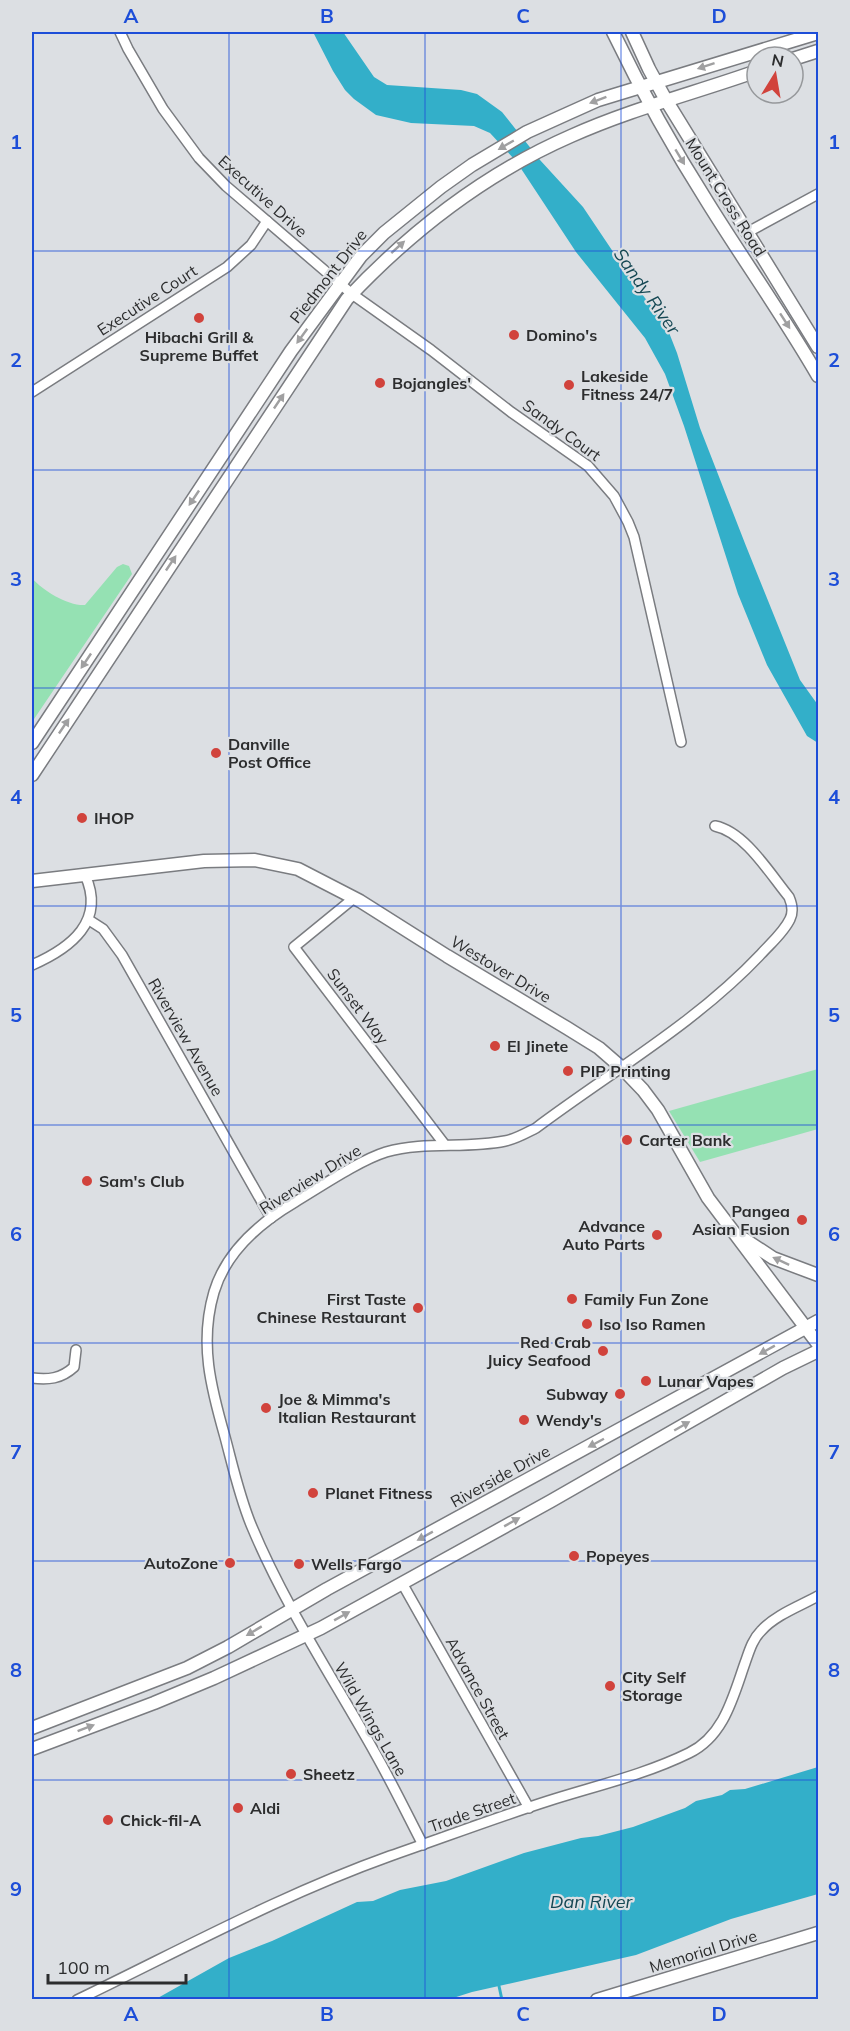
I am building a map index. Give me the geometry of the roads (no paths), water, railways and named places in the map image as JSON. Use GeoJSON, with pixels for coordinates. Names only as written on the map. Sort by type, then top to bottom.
{"type":"FeatureCollection","features":[{"type":"Feature","properties":{"kind":"main road","name":"Mount Cross Road"},"geometry":{"type":"LineString","coordinates":[[613,32],[651,106],[709,204],[819,376]]}},
{"type":"Feature","properties":{"kind":"main road","name":"Mount Cross Road"},"geometry":{"type":"LineString","coordinates":[[633,32],[666,100],[819,347]]}},
{"type":"Feature","properties":{"kind":"main road","name":"Piedmont Drive"},"geometry":{"type":"LineString","coordinates":[[32,743],[291,351],[361,256],[384,233],[441,187],[496,150],[558,118],[598,100],[819,33]]}},
{"type":"Feature","properties":{"kind":"main road","name":"Piedmont Drive"},"geometry":{"type":"LineString","coordinates":[[32,775],[352,294],[385,259],[414,233],[462,198],[521,160],[573,135],[666,100],[745,75]]}},
{"type":"Feature","properties":{"kind":"main road","name":"Westover Drive"},"geometry":{"type":"LineString","coordinates":[[32,881],[204,861],[255,860],[298,870],[354,898],[599,1048],[644,1090],[658,1110],[708,1198],[805,1329],[819,1344]]}},
{"type":"Feature","properties":{"kind":"main road"},"geometry":{"type":"LineString","coordinates":[[32,873],[57,878]]}},
{"type":"Feature","properties":{"kind":"main road"},"geometry":{"type":"LineString","coordinates":[[736,1233],[773,1258],[819,1275]]}},
{"type":"Feature","properties":{"kind":"main road","name":"Riverside Drive"},"geometry":{"type":"LineString","coordinates":[[32,1728],[187,1668],[228,1647],[292,1608],[819,1321]]}},
{"type":"Feature","properties":{"kind":"main road"},"geometry":{"type":"LineString","coordinates":[[32,1749],[154,1703],[307,1635],[551,1501],[783,1368],[819,1351]]}},
{"type":"Feature","properties":{"kind":"main road","name":"Memorial Drive"},"geometry":{"type":"LineString","coordinates":[[597,2000],[819,1933]]}},
{"type":"Feature","properties":{"kind":"street","name":"Executive Drive"},"geometry":{"type":"LineString","coordinates":[[120,32],[163,110],[199,158],[226,186],[340,283]]}},
{"type":"Feature","properties":{"kind":"street"},"geometry":{"type":"LineString","coordinates":[[748,232],[819,194]]}},
{"type":"Feature","properties":{"kind":"street","name":"Executive Court"},"geometry":{"type":"LineString","coordinates":[[32,392],[227,267],[251,245],[267,221]]}},
{"type":"Feature","properties":{"kind":"street","name":"Sandy Court"},"geometry":{"type":"LineString","coordinates":[[340,283],[511,412],[588,466],[614,496],[634,537],[681,742]]}},
{"type":"Feature","properties":{"kind":"street","name":"Riverview Drive"},"geometry":{"type":"LineString","coordinates":[[292,1608],[251,1526],[219,1417],[208,1370],[206,1353],[210,1311],[222,1274],[244,1243],[271,1218],[372,1158],[403,1149],[503,1142],[522,1136],[536,1128],[621,1068],[719,994],[750,966],[790,920],[793,911],[789,897],[742,839],[729,830],[715,826]]}},
{"type":"Feature","properties":{"kind":"street"},"geometry":{"type":"LineString","coordinates":[[32,965],[71,942],[89,920],[92,896],[85,875]]}},
{"type":"Feature","properties":{"kind":"street","name":"Sunset Way"},"geometry":{"type":"LineString","coordinates":[[354,898],[294,947],[445,1145]]}},
{"type":"Feature","properties":{"kind":"street","name":"Riverview Avenue"},"geometry":{"type":"LineString","coordinates":[[89,920],[103,929],[122,955],[271,1218]]}},
{"type":"Feature","properties":{"kind":"street"},"geometry":{"type":"LineString","coordinates":[[32,1378],[64,1376],[74,1367],[76,1350]]}},
{"type":"Feature","properties":{"kind":"street","name":"Advance Street"},"geometry":{"type":"LineString","coordinates":[[402,1583],[529,1808]]}},
{"type":"Feature","properties":{"kind":"street","name":"Trade Street"},"geometry":{"type":"LineString","coordinates":[[77,2000],[288,1897],[423,1845],[529,1808],[614,1782],[690,1752],[704,1743],[727,1714],[750,1647],[760,1632],[768,1624],[819,1596]]}},
{"type":"Feature","properties":{"kind":"street","name":"Wild Wings Lane"},"geometry":{"type":"LineString","coordinates":[[292,1608],[323,1667],[376,1754],[423,1845]]}},
{"type":"Feature","properties":{"kind":"water"},"geometry":{"type":"Polygon","coordinates":[[[313,32],[343,32],[374,77],[387,85],[461,90],[477,94],[502,112],[540,160],[583,207],[638,289],[666,325],[700,428],[746,546],[800,680],[818,705],[818,743],[807,736],[767,665],[738,594],[665,374],[645,338],[576,252],[516,161],[490,133],[474,126],[411,123],[376,115],[345,90],[313,32]]]}},
{"type":"Feature","properties":{"kind":"water","name":"Dan River"},"geometry":{"type":"Polygon","coordinates":[[[818,1767],[818,1894],[731,1919],[636,1955],[450,1999],[156,1999],[229,1958],[357,1902],[373,1901],[400,1890],[446,1881],[524,1853],[633,1827],[685,1808],[696,1801],[818,1767]]]}},
{"type":"Feature","properties":{"kind":"waterway"},"geometry":{"type":"LineString","coordinates":[[499,1986],[502,2000]]}},
{"type":"Feature","properties":{"kind":"place","name":"Hibachi Grill & Supreme Buffet"},"geometry":{"type":"Point","coordinates":[199,318]}},
{"type":"Feature","properties":{"kind":"place","name":"Domino's"},"geometry":{"type":"Point","coordinates":[514,335]}},
{"type":"Feature","properties":{"kind":"place","name":"Bojangles'"},"geometry":{"type":"Point","coordinates":[380,383]}},
{"type":"Feature","properties":{"kind":"place","name":"Lakeside Fitness 24/7"},"geometry":{"type":"Point","coordinates":[569,385]}},
{"type":"Feature","properties":{"kind":"place","name":"Danville Post Office"},"geometry":{"type":"Point","coordinates":[216,753]}},
{"type":"Feature","properties":{"kind":"place","name":"IHOP"},"geometry":{"type":"Point","coordinates":[82,818]}},
{"type":"Feature","properties":{"kind":"place","name":"El Jinete"},"geometry":{"type":"Point","coordinates":[495,1046]}},
{"type":"Feature","properties":{"kind":"place","name":"PIP Printing"},"geometry":{"type":"Point","coordinates":[568,1071]}},
{"type":"Feature","properties":{"kind":"place","name":"Carter Bank"},"geometry":{"type":"Point","coordinates":[627,1140]}},
{"type":"Feature","properties":{"kind":"place","name":"Sam's Club"},"geometry":{"type":"Point","coordinates":[87,1181]}},
{"type":"Feature","properties":{"kind":"place","name":"Pangea Asian Fusion"},"geometry":{"type":"Point","coordinates":[802,1220]}},
{"type":"Feature","properties":{"kind":"place","name":"Advance Auto Parts"},"geometry":{"type":"Point","coordinates":[657,1235]}},
{"type":"Feature","properties":{"kind":"place","name":"Family Fun Zone"},"geometry":{"type":"Point","coordinates":[572,1299]}},
{"type":"Feature","properties":{"kind":"place","name":"First Taste Chinese Restaurant"},"geometry":{"type":"Point","coordinates":[418,1308]}},
{"type":"Feature","properties":{"kind":"place","name":"Iso Iso Ramen"},"geometry":{"type":"Point","coordinates":[587,1324]}},
{"type":"Feature","properties":{"kind":"place","name":"Red Crab Juicy Seafood"},"geometry":{"type":"Point","coordinates":[603,1351]}},
{"type":"Feature","properties":{"kind":"place","name":"Lunar Vapes"},"geometry":{"type":"Point","coordinates":[646,1381]}},
{"type":"Feature","properties":{"kind":"place","name":"Subway"},"geometry":{"type":"Point","coordinates":[620,1394]}},
{"type":"Feature","properties":{"kind":"place","name":"Joe & Mimma's Italian Restaurant"},"geometry":{"type":"Point","coordinates":[266,1408]}},
{"type":"Feature","properties":{"kind":"place","name":"Wendy's"},"geometry":{"type":"Point","coordinates":[524,1420]}},
{"type":"Feature","properties":{"kind":"place","name":"Planet Fitness"},"geometry":{"type":"Point","coordinates":[313,1493]}},
{"type":"Feature","properties":{"kind":"place","name":"Popeyes"},"geometry":{"type":"Point","coordinates":[574,1556]}},
{"type":"Feature","properties":{"kind":"place","name":"AutoZone"},"geometry":{"type":"Point","coordinates":[230,1563]}},
{"type":"Feature","properties":{"kind":"place","name":"Wells Fargo"},"geometry":{"type":"Point","coordinates":[299,1564]}},
{"type":"Feature","properties":{"kind":"place","name":"City Self Storage"},"geometry":{"type":"Point","coordinates":[610,1686]}},
{"type":"Feature","properties":{"kind":"place","name":"Sheetz"},"geometry":{"type":"Point","coordinates":[291,1774]}},
{"type":"Feature","properties":{"kind":"place","name":"Aldi"},"geometry":{"type":"Point","coordinates":[238,1808]}},
{"type":"Feature","properties":{"kind":"place","name":"Chick-fil-A"},"geometry":{"type":"Point","coordinates":[108,1820]}},
{"type":"Feature","properties":{"kind":"water label","name":"Sandy River"},"geometry":{"type":"Point","coordinates":[647,291]}}]}
